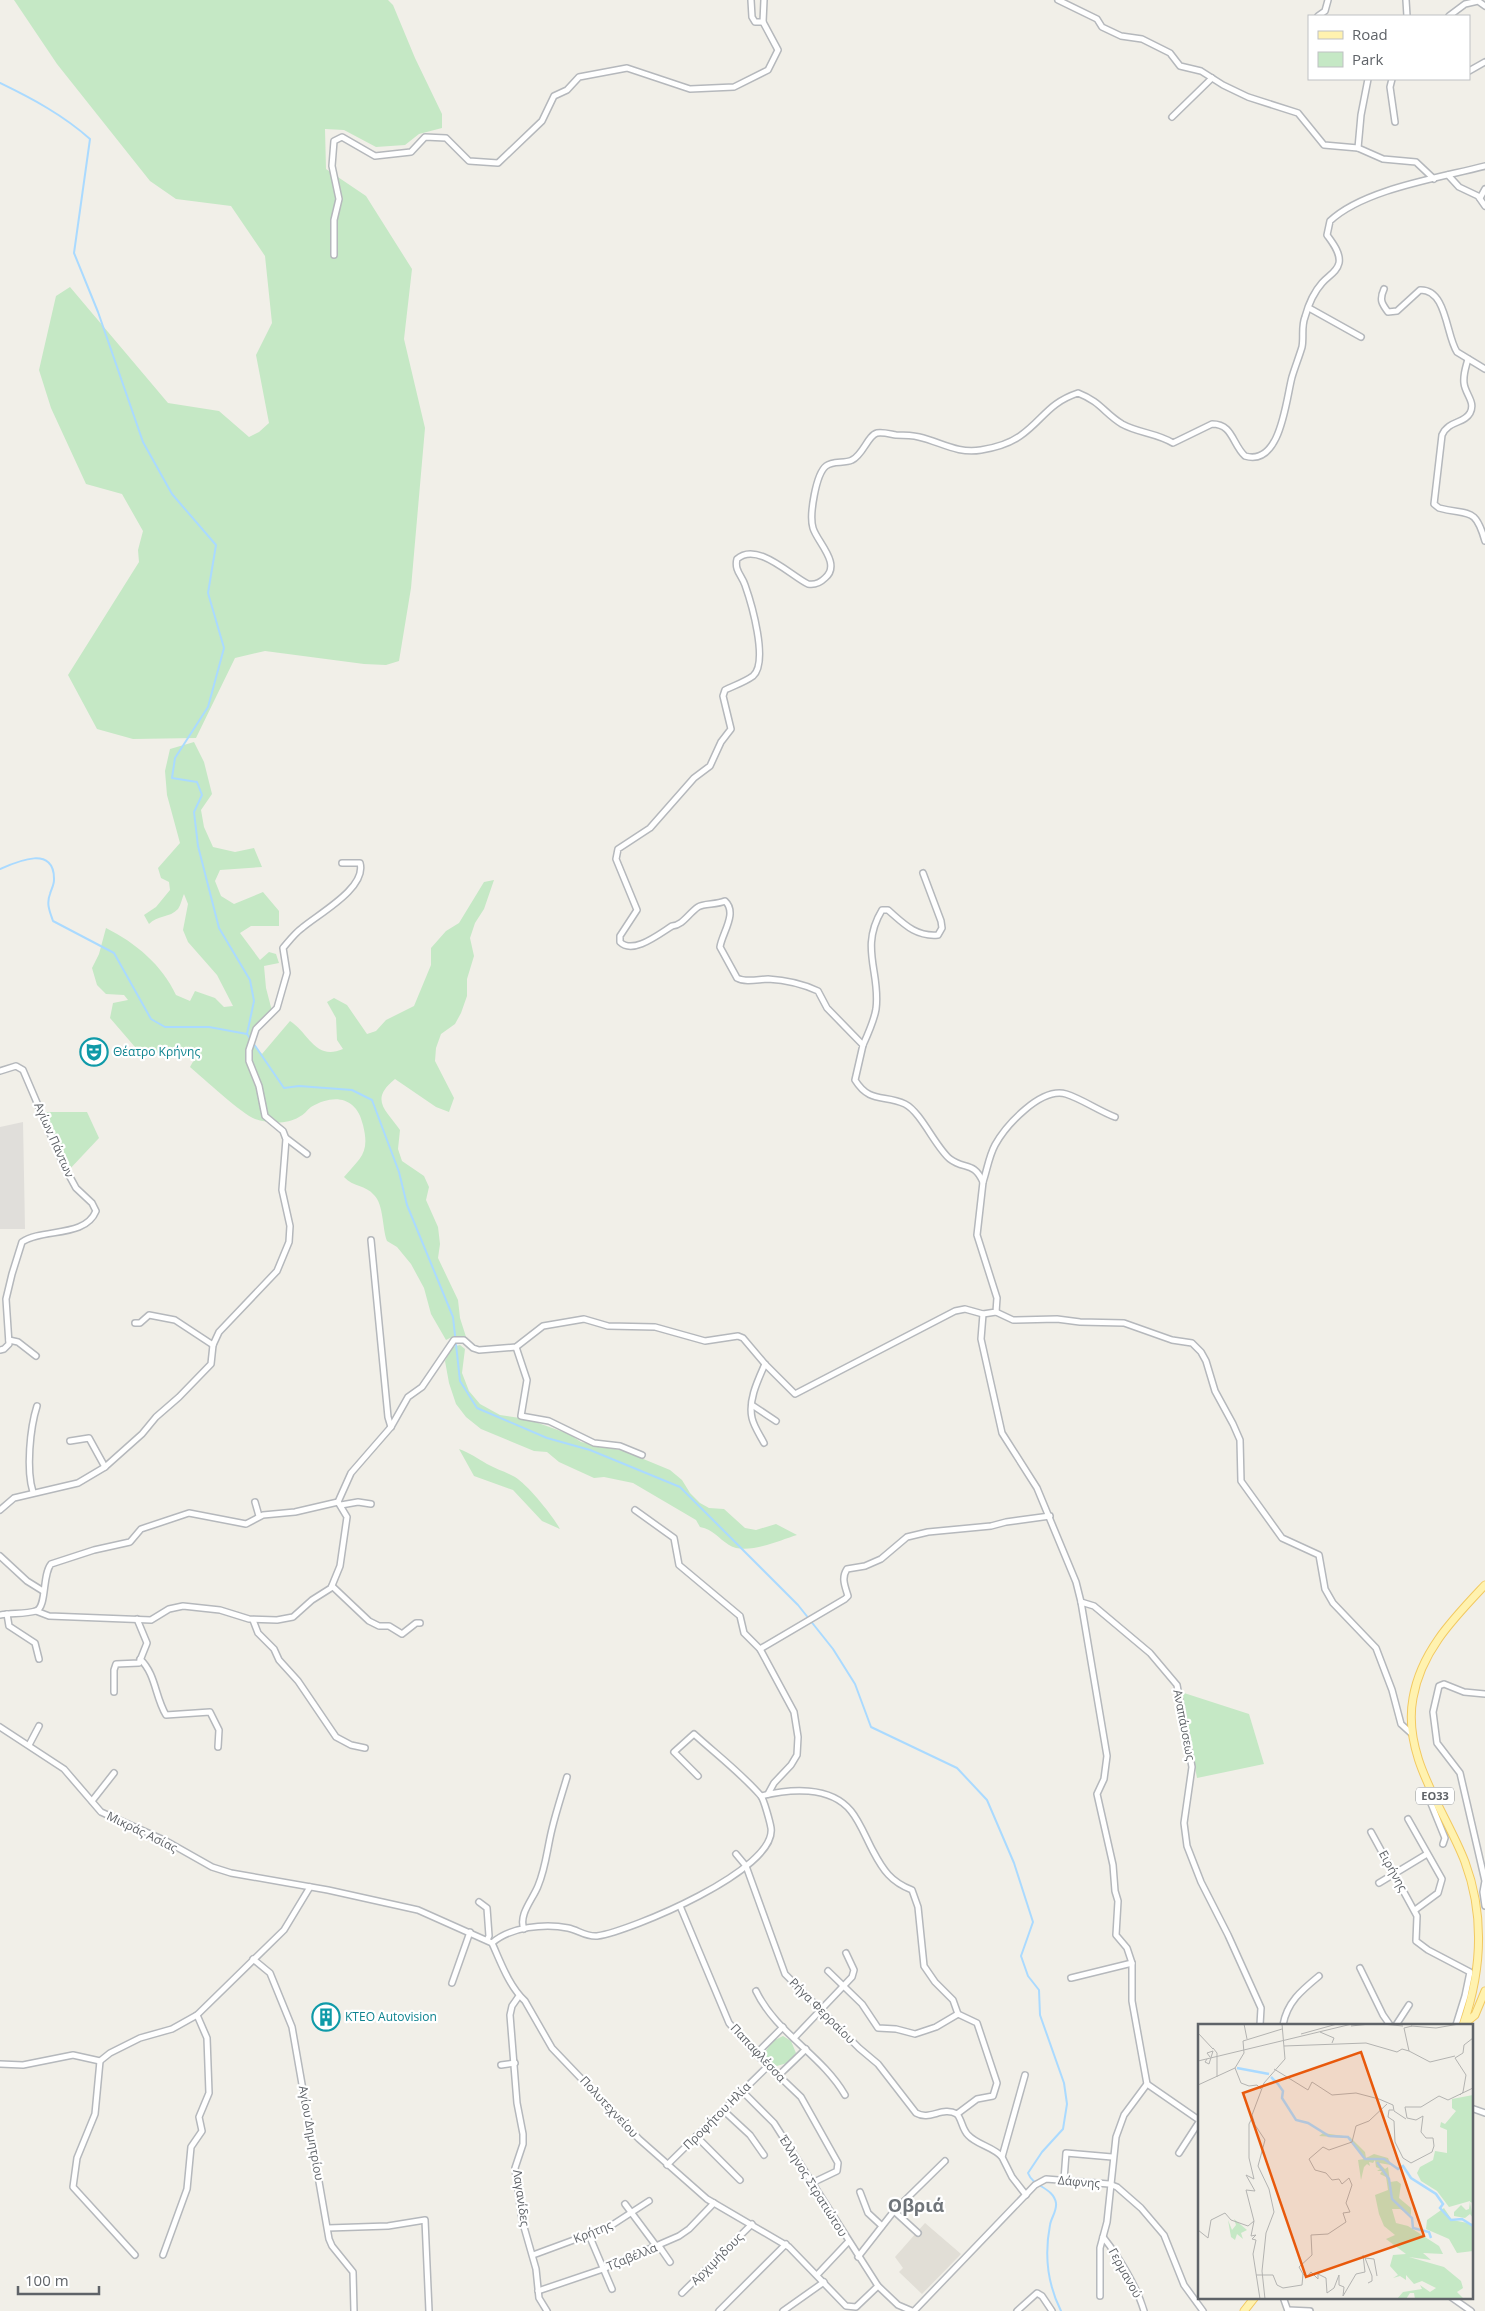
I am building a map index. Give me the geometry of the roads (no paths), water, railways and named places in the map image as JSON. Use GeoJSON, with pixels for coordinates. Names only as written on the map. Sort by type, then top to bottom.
{"type":"FeatureCollection","features":[{"type":"Feature","properties":{"kind":"main road","name":"ΕΟ33"},"geometry":{"type":"LineString","coordinates":[[1461,2024],[1477,1978],[1483,1936],[1471,1878],[1420,1762],[1412,1734],[1412,1699],[1419,1676],[1430,1652],[1444,1630],[1485,1584]]}},
{"type":"Feature","properties":{"kind":"main road"},"geometry":{"type":"LineString","coordinates":[[1462,2024],[1475,2015],[1485,1991]]}},
{"type":"Feature","properties":{"kind":"main road"},"geometry":{"type":"LineString","coordinates":[[1244,2311],[1254,2298]]}},
{"type":"Feature","properties":{"kind":"street"},"geometry":{"type":"LineString","coordinates":[[751,0],[752,17],[755,22],[763,22]]}},
{"type":"Feature","properties":{"kind":"street"},"geometry":{"type":"LineString","coordinates":[[334,255],[334,220],[339,199],[332,166],[334,141],[342,137],[375,156],[411,152],[425,137],[446,138],[469,161],[498,163],[542,121],[554,96],[567,90],[579,77],[627,68],[690,89],[734,87],[768,70],[778,50],[763,22],[764,0]]}},
{"type":"Feature","properties":{"kind":"street"},"geometry":{"type":"LineString","coordinates":[[1058,0],[1097,19],[1102,27],[1121,36],[1142,39],[1170,53],[1180,66],[1201,70],[1248,97],[1298,113],[1324,145],[1358,148],[1384,159],[1416,162],[1434,179]]}},
{"type":"Feature","properties":{"kind":"street"},"geometry":{"type":"LineString","coordinates":[[1319,15],[1325,11],[1328,0]]}},
{"type":"Feature","properties":{"kind":"street"},"geometry":{"type":"LineString","coordinates":[[1406,0],[1407,15]]}},
{"type":"Feature","properties":{"kind":"street"},"geometry":{"type":"LineString","coordinates":[[1478,1],[1485,6]]}},
{"type":"Feature","properties":{"kind":"street"},"geometry":{"type":"LineString","coordinates":[[1450,15],[1465,4],[1485,1]]}},
{"type":"Feature","properties":{"kind":"street"},"geometry":{"type":"LineString","coordinates":[[1470,70],[1485,62]]}},
{"type":"Feature","properties":{"kind":"street"},"geometry":{"type":"LineString","coordinates":[[1172,117],[1212,78]]}},
{"type":"Feature","properties":{"kind":"street"},"geometry":{"type":"LineString","coordinates":[[1358,148],[1361,115],[1368,80]]}},
{"type":"Feature","properties":{"kind":"street"},"geometry":{"type":"LineString","coordinates":[[1392,80],[1390,87],[1395,122]]}},
{"type":"Feature","properties":{"kind":"street"},"geometry":{"type":"LineString","coordinates":[[862,1045],[827,1008],[818,991],[807,986],[770,979],[740,980],[734,975],[720,947],[730,915],[730,907],[725,901],[716,905],[698,907],[677,926],[672,926],[641,944],[628,946],[620,942],[620,936],[637,910],[616,859],[618,849],[650,828],[694,778],[710,766],[721,742],[731,728],[723,696],[725,690],[753,676],[758,667],[759,640],[745,584],[737,569],[737,559],[748,556],[770,559],[808,584],[814,585],[827,577],[830,570],[830,562],[815,537],[811,518],[814,496],[824,468],[830,464],[851,461],[856,458],[871,438],[878,433],[918,437],[960,451],[983,450],[1010,442],[1021,435],[1058,402],[1078,394],[1100,404],[1124,424],[1165,438],[1173,443],[1212,424],[1218,424],[1232,433],[1245,456],[1262,455],[1273,445],[1281,423],[1302,346],[1303,323],[1315,293],[1322,283],[1335,271],[1339,261],[1337,252],[1327,235],[1330,221],[1361,201],[1485,166]]}},
{"type":"Feature","properties":{"kind":"street"},"geometry":{"type":"LineString","coordinates":[[1448,175],[1459,187],[1480,198],[1485,206]]}},
{"type":"Feature","properties":{"kind":"street"},"geometry":{"type":"LineString","coordinates":[[1480,198],[1485,189]]}},
{"type":"Feature","properties":{"kind":"street"},"geometry":{"type":"LineString","coordinates":[[1384,289],[1381,296],[1382,303],[1388,312],[1397,311],[1420,290],[1427,291],[1438,300],[1443,310],[1454,348],[1461,356],[1473,360],[1485,369]]}},
{"type":"Feature","properties":{"kind":"street"},"geometry":{"type":"LineString","coordinates":[[1309,308],[1361,337]]}},
{"type":"Feature","properties":{"kind":"street"},"geometry":{"type":"LineString","coordinates":[[1468,359],[1464,371],[1464,384],[1471,401],[1471,410],[1466,418],[1447,426],[1442,435],[1434,504],[1439,508],[1474,516],[1480,522],[1485,541]]}},
{"type":"Feature","properties":{"kind":"street"},"geometry":{"type":"LineString","coordinates":[[0,1510],[12,1499],[33,1492],[78,1483],[105,1467],[136,1440],[156,1417],[179,1397],[211,1364],[213,1345],[219,1332],[271,1280],[277,1271],[285,1253],[290,1233],[282,1190],[286,1138],[283,1131],[265,1116],[259,1086],[249,1061],[249,1050],[256,1029],[277,1008],[287,973],[283,948],[300,929],[353,888],[361,867],[360,863],[342,862]]}},
{"type":"Feature","properties":{"kind":"street"},"geometry":{"type":"LineString","coordinates":[[923,873],[942,928],[938,935],[929,936],[906,927],[888,910],[882,910],[875,924],[871,949],[876,1008],[870,1030],[862,1045],[855,1080],[862,1090],[870,1096],[906,1105],[931,1132],[950,1159],[974,1168],[983,1182]]}},
{"type":"Feature","properties":{"kind":"street","name":"Αγίων Πάντων"},"geometry":{"type":"LineString","coordinates":[[0,1072],[16,1066],[23,1070],[64,1166],[76,1188],[92,1203],[96,1211],[92,1219],[81,1226],[31,1238],[22,1242],[6,1299],[9,1340]]}},
{"type":"Feature","properties":{"kind":"street"},"geometry":{"type":"LineString","coordinates":[[996,1312],[997,1298],[977,1235],[983,1182],[995,1145],[1009,1127],[1036,1100],[1051,1095],[1066,1094],[1115,1118]]}},
{"type":"Feature","properties":{"kind":"street"},"geometry":{"type":"LineString","coordinates":[[286,1138],[308,1154]]}},
{"type":"Feature","properties":{"kind":"street"},"geometry":{"type":"LineString","coordinates":[[371,1240],[388,1417],[391,1427]]}},
{"type":"Feature","properties":{"kind":"street"},"geometry":{"type":"LineString","coordinates":[[0,1615],[36,1611],[49,1616],[152,1620],[169,1609],[183,1606],[220,1610],[253,1620],[293,1617],[332,1586],[340,1566],[347,1517],[340,1503],[351,1472],[391,1427],[408,1397],[422,1387],[457,1340],[466,1341],[473,1348],[479,1350],[516,1347],[543,1326],[584,1319],[608,1326],[654,1327],[705,1341],[738,1336],[743,1338],[790,1391],[798,1394],[955,1311],[965,1309],[983,1314],[996,1312],[1013,1320],[1057,1319],[1080,1322],[1124,1323],[1172,1340],[1192,1343],[1201,1352],[1206,1361],[1215,1391],[1234,1424],[1240,1440],[1241,1481],[1282,1538],[1319,1555],[1325,1589],[1333,1603],[1376,1648],[1392,1690],[1401,1724],[1412,1734]]}},
{"type":"Feature","properties":{"kind":"street"},"geometry":{"type":"LineString","coordinates":[[983,1314],[981,1339],[1002,1433],[1037,1488],[1050,1516],[1082,1602],[1107,1756],[1104,1779],[1098,1794],[1118,1901],[1115,1931],[1118,1938],[1129,1950],[1132,1963],[1132,2001],[1147,2084],[1198,2120]]}},
{"type":"Feature","properties":{"kind":"street"},"geometry":{"type":"LineString","coordinates":[[135,1323],[140,1323],[149,1315],[170,1318],[213,1345]]}},
{"type":"Feature","properties":{"kind":"street"},"geometry":{"type":"LineString","coordinates":[[0,1350],[7,1347],[9,1340],[18,1342],[36,1356]]}},
{"type":"Feature","properties":{"kind":"street"},"geometry":{"type":"LineString","coordinates":[[516,1347],[527,1380],[521,1416],[549,1421],[594,1443],[620,1446],[642,1456]]}},
{"type":"Feature","properties":{"kind":"street"},"geometry":{"type":"LineString","coordinates":[[764,1443],[752,1419],[752,1405],[756,1386],[765,1364]]}},
{"type":"Feature","properties":{"kind":"street"},"geometry":{"type":"LineString","coordinates":[[752,1405],[776,1422]]}},
{"type":"Feature","properties":{"kind":"street"},"geometry":{"type":"LineString","coordinates":[[33,1492],[29,1465],[32,1420],[37,1406]]}},
{"type":"Feature","properties":{"kind":"street"},"geometry":{"type":"LineString","coordinates":[[70,1441],[89,1438],[105,1467]]}},
{"type":"Feature","properties":{"kind":"street"},"geometry":{"type":"LineString","coordinates":[[255,1502],[259,1516]]}},
{"type":"Feature","properties":{"kind":"street"},"geometry":{"type":"LineString","coordinates":[[36,1611],[42,1606],[47,1571],[51,1564],[94,1550],[130,1542],[139,1530],[147,1526],[189,1513],[246,1524],[259,1516],[295,1512],[340,1503],[358,1502],[371,1504]]}},
{"type":"Feature","properties":{"kind":"street"},"geometry":{"type":"LineString","coordinates":[[634,1510],[674,1538],[679,1564],[740,1616],[744,1633],[760,1649],[794,1712],[798,1737],[795,1759],[774,1783],[768,1794]]}},
{"type":"Feature","properties":{"kind":"street"},"geometry":{"type":"LineString","coordinates":[[760,1649],[845,1599],[848,1596],[844,1573],[848,1569],[865,1566],[881,1559],[906,1537],[928,1532],[991,1526],[1050,1516]]}},
{"type":"Feature","properties":{"kind":"street"},"geometry":{"type":"LineString","coordinates":[[0,1556],[28,1581],[43,1591]]}},
{"type":"Feature","properties":{"kind":"street"},"geometry":{"type":"LineString","coordinates":[[332,1586],[363,1616],[377,1625],[389,1626],[402,1634],[416,1623],[420,1623]]}},
{"type":"Feature","properties":{"kind":"street","name":"Αναπάυσεως"},"geometry":{"type":"LineString","coordinates":[[1082,1602],[1094,1606],[1150,1653],[1177,1685],[1192,1767],[1184,1823],[1187,1846],[1201,1882],[1228,1935],[1261,2008],[1260,2024]]}},
{"type":"Feature","properties":{"kind":"street"},"geometry":{"type":"LineString","coordinates":[[7,1614],[9,1626],[35,1643],[38,1659]]}},
{"type":"Feature","properties":{"kind":"street"},"geometry":{"type":"LineString","coordinates":[[114,1692],[114,1670],[116,1664],[139,1663],[147,1643],[137,1619]]}},
{"type":"Feature","properties":{"kind":"street"},"geometry":{"type":"LineString","coordinates":[[253,1620],[258,1634],[274,1649],[282,1664],[298,1681],[336,1736],[351,1745],[365,1748]]}},
{"type":"Feature","properties":{"kind":"street"},"geometry":{"type":"LineString","coordinates":[[140,1659],[152,1674],[159,1703],[166,1715],[210,1712],[219,1730],[218,1747]]}},
{"type":"Feature","properties":{"kind":"street"},"geometry":{"type":"LineString","coordinates":[[1485,1694],[1464,1692],[1444,1684],[1439,1686],[1433,1712],[1437,1743],[1460,1773],[1484,1881],[1485,1906]]}},
{"type":"Feature","properties":{"kind":"street"},"geometry":{"type":"LineString","coordinates":[[29,1745],[39,1726]]}},
{"type":"Feature","properties":{"kind":"street","name":"Μικράς Ασίας"},"geometry":{"type":"LineString","coordinates":[[0,1727],[64,1769],[108,1816],[166,1841],[212,1867],[231,1873],[310,1887]]}},
{"type":"Feature","properties":{"kind":"street"},"geometry":{"type":"LineString","coordinates":[[490,1942],[524,1929],[566,1927],[590,1936],[638,1924],[696,1899],[746,1866],[764,1848],[771,1834],[771,1826],[761,1796],[694,1734],[674,1752],[698,1776]]}},
{"type":"Feature","properties":{"kind":"street"},"geometry":{"type":"LineString","coordinates":[[92,1801],[114,1772]]}},
{"type":"Feature","properties":{"kind":"street"},"geometry":{"type":"LineString","coordinates":[[524,1929],[522,1925],[523,1916],[546,1864],[552,1828],[567,1777]]}},
{"type":"Feature","properties":{"kind":"street"},"geometry":{"type":"LineString","coordinates":[[761,1796],[793,1791],[814,1792],[838,1800],[850,1810],[885,1872],[892,1880],[912,1890],[917,1898],[924,1966],[935,1982],[953,2000],[958,2014],[977,2023],[997,2083],[993,2096],[977,2099],[957,2114],[968,2136],[1002,2157],[1012,2178],[1026,2195]]}},
{"type":"Feature","properties":{"kind":"street"},"geometry":{"type":"LineString","coordinates":[[1433,1793],[1428,1796],[1445,1838],[1443,1844]]}},
{"type":"Feature","properties":{"kind":"street"},"geometry":{"type":"LineString","coordinates":[[1408,1819],[1442,1879],[1442,1886],[1438,1893],[1415,1910],[1418,1922],[1414,1937],[1416,1941],[1428,1950],[1470,1972],[1461,2024]]}},
{"type":"Feature","properties":{"kind":"street","name":"Ειρήνης"},"geometry":{"type":"LineString","coordinates":[[1371,1832],[1415,1910]]}},
{"type":"Feature","properties":{"kind":"street","name":"Ρήγα Φερραίου"},"geometry":{"type":"LineString","coordinates":[[736,1854],[746,1866],[784,1972],[858,2048],[878,2064],[916,2113],[927,2115],[945,2110],[957,2114]]}},
{"type":"Feature","properties":{"kind":"street"},"geometry":{"type":"LineString","coordinates":[[1379,1883],[1427,1854]]}},
{"type":"Feature","properties":{"kind":"street"},"geometry":{"type":"LineString","coordinates":[[135,2255],[73,2187],[77,2158],[94,2114],[100,2061],[110,2053],[140,2038],[172,2029],[197,2015],[284,1930],[310,1887],[418,1910],[490,1942]]}},
{"type":"Feature","properties":{"kind":"street"},"geometry":{"type":"LineString","coordinates":[[479,1902],[487,1908],[490,1942]]}},
{"type":"Feature","properties":{"kind":"street","name":"Παπαφλέσσα"},"geometry":{"type":"LineString","coordinates":[[680,1906],[724,2013],[736,2034],[800,2097],[838,2163],[837,2171],[812,2183]]}},
{"type":"Feature","properties":{"kind":"street"},"geometry":{"type":"LineString","coordinates":[[452,1983],[470,1932]]}},
{"type":"Feature","properties":{"kind":"street","name":"Πολυτεχνείου"},"geometry":{"type":"LineString","coordinates":[[490,1942],[506,1975],[525,2001],[552,2048],[666,2166],[714,2203],[786,2244],[824,2282],[842,2304],[851,2308],[857,2306],[878,2286]]}},
{"type":"Feature","properties":{"kind":"street"},"geometry":{"type":"LineString","coordinates":[[794,2038],[844,1986],[854,1972],[846,1953]]}},
{"type":"Feature","properties":{"kind":"street","name":"Αγίου Δημητρίου"},"geometry":{"type":"LineString","coordinates":[[253,1959],[270,1973],[292,2027],[328,2228],[332,2246],[353,2272],[354,2311]]}},
{"type":"Feature","properties":{"kind":"street"},"geometry":{"type":"LineString","coordinates":[[1071,1978],[1132,1963]]}},
{"type":"Feature","properties":{"kind":"street"},"geometry":{"type":"LineString","coordinates":[[1360,1968],[1389,2024]]}},
{"type":"Feature","properties":{"kind":"street"},"geometry":{"type":"LineString","coordinates":[[828,1971],[864,2006],[876,2026],[880,2028],[896,2029],[915,2034],[936,2028],[958,2014]]}},
{"type":"Feature","properties":{"kind":"street"},"geometry":{"type":"LineString","coordinates":[[1283,2024],[1289,2005],[1297,1994],[1320,1976]]}},
{"type":"Feature","properties":{"kind":"street"},"geometry":{"type":"LineString","coordinates":[[756,1991],[765,2008],[833,2075],[845,2095]]}},
{"type":"Feature","properties":{"kind":"street","name":"Λαγανίδες"},"geometry":{"type":"LineString","coordinates":[[520,1996],[512,2006],[510,2015],[518,2103],[523,2134],[523,2144],[515,2168],[522,2220],[533,2255],[540,2301],[547,2311]]}},
{"type":"Feature","properties":{"kind":"street"},"geometry":{"type":"LineString","coordinates":[[1397,2024],[1409,2005]]}},
{"type":"Feature","properties":{"kind":"street"},"geometry":{"type":"LineString","coordinates":[[163,2255],[188,2189],[191,2147],[202,2131],[199,2117],[210,2093],[208,2038],[197,2015]]}},
{"type":"Feature","properties":{"kind":"street"},"geometry":{"type":"LineString","coordinates":[[756,2054],[783,2027]]}},
{"type":"Feature","properties":{"kind":"street"},"geometry":{"type":"LineString","coordinates":[[778,2076],[806,2049]]}},
{"type":"Feature","properties":{"kind":"street"},"geometry":{"type":"LineString","coordinates":[[0,2064],[23,2065],[73,2055],[100,2061]]}},
{"type":"Feature","properties":{"kind":"street"},"geometry":{"type":"LineString","coordinates":[[501,2065],[515,2063]]}},
{"type":"Feature","properties":{"kind":"street","name":"Προφήτου Ηλία"},"geometry":{"type":"LineString","coordinates":[[666,2166],[768,2066]]}},
{"type":"Feature","properties":{"kind":"street"},"geometry":{"type":"LineString","coordinates":[[1002,2157],[1025,2075]]}},
{"type":"Feature","properties":{"kind":"street"},"geometry":{"type":"LineString","coordinates":[[1100,2296],[1100,2248],[1104,2237],[1112,2157],[1117,2130],[1124,2115],[1147,2084]]}},
{"type":"Feature","properties":{"kind":"street","name":"Έλληνος Στρατιώτου"},"geometry":{"type":"LineString","coordinates":[[742,2091],[772,2120],[848,2242],[878,2286]]}},
{"type":"Feature","properties":{"kind":"street"},"geometry":{"type":"LineString","coordinates":[[1472,2108],[1485,2113]]}},
{"type":"Feature","properties":{"kind":"street"},"geometry":{"type":"LineString","coordinates":[[723,2110],[750,2135],[764,2155]]}},
{"type":"Feature","properties":{"kind":"street"},"geometry":{"type":"LineString","coordinates":[[1179,2153],[1198,2123]]}},
{"type":"Feature","properties":{"kind":"street"},"geometry":{"type":"LineString","coordinates":[[696,2136],[740,2180]]}},
{"type":"Feature","properties":{"kind":"street"},"geometry":{"type":"LineString","coordinates":[[1064,2180],[1066,2153],[1112,2157]]}},
{"type":"Feature","properties":{"kind":"street"},"geometry":{"type":"LineString","coordinates":[[858,2257],[894,2211],[945,2161]]}},
{"type":"Feature","properties":{"kind":"street","name":"Δάφνης"},"geometry":{"type":"LineString","coordinates":[[913,2311],[1038,2182],[1046,2179],[1109,2184]]}},
{"type":"Feature","properties":{"kind":"street"},"geometry":{"type":"LineString","coordinates":[[1109,2184],[1117,2187],[1135,2202],[1160,2230],[1184,2285],[1203,2311]]}},
{"type":"Feature","properties":{"kind":"street"},"geometry":{"type":"LineString","coordinates":[[860,2192],[868,2213],[882,2226]]}},
{"type":"Feature","properties":{"kind":"street","name":"Κρήτης"},"geometry":{"type":"LineString","coordinates":[[533,2255],[609,2227],[648,2201]]}},
{"type":"Feature","properties":{"kind":"street","name":"Τζαβέλλα"},"geometry":{"type":"LineString","coordinates":[[538,2291],[604,2269],[684,2233],[714,2203]]}},
{"type":"Feature","properties":{"kind":"street"},"geometry":{"type":"LineString","coordinates":[[625,2204],[670,2262]]}},
{"type":"Feature","properties":{"kind":"street"},"geometry":{"type":"LineString","coordinates":[[894,2211],[918,2233]]}},
{"type":"Feature","properties":{"kind":"street"},"geometry":{"type":"LineString","coordinates":[[328,2228],[388,2226],[425,2220],[429,2311]]}},
{"type":"Feature","properties":{"kind":"street","name":"Αρχιμήδους"},"geometry":{"type":"LineString","coordinates":[[682,2293],[752,2224]]}},
{"type":"Feature","properties":{"kind":"street"},"geometry":{"type":"LineString","coordinates":[[590,2235],[612,2289]]}},
{"type":"Feature","properties":{"kind":"street","name":"Γερμανού"},"geometry":{"type":"LineString","coordinates":[[1104,2237],[1138,2295],[1144,2311]]}},
{"type":"Feature","properties":{"kind":"street"},"geometry":{"type":"LineString","coordinates":[[817,2275],[848,2242]]}},
{"type":"Feature","properties":{"kind":"street"},"geometry":{"type":"LineString","coordinates":[[719,2311],[786,2244]]}},
{"type":"Feature","properties":{"kind":"street"},"geometry":{"type":"LineString","coordinates":[[785,2310],[824,2282]]}},
{"type":"Feature","properties":{"kind":"street"},"geometry":{"type":"LineString","coordinates":[[878,2286],[898,2305],[913,2311]]}},
{"type":"Feature","properties":{"kind":"street"},"geometry":{"type":"LineString","coordinates":[[1017,2311],[1037,2293],[1042,2296],[1052,2311]]}},
{"type":"Feature","properties":{"kind":"street"},"geometry":{"type":"LineString","coordinates":[[1283,2298],[1288,2310],[1310,2311]]}},
{"type":"Feature","properties":{"kind":"street"},"geometry":{"type":"LineString","coordinates":[[1452,2298],[1471,2311]]}},
{"type":"Feature","properties":{"kind":"waterway"},"geometry":{"type":"LineString","coordinates":[[0,83],[47,108],[69,122],[90,139],[74,253],[98,312],[143,442],[172,494],[216,545],[208,593],[224,648],[208,707],[175,758],[172,778],[197,782],[202,795],[194,812],[198,846],[219,928],[250,980],[254,1001],[247,1034]]}},
{"type":"Feature","properties":{"kind":"waterway"},"geometry":{"type":"LineString","coordinates":[[0,869],[16,862],[34,858],[49,862],[53,869],[54,880],[48,901],[53,921],[114,953],[151,1019],[165,1027],[209,1027],[247,1034],[284,1088],[299,1086],[352,1090],[372,1100],[399,1172],[407,1205],[453,1317],[460,1381],[477,1408],[547,1438],[590,1450],[680,1487],[798,1605],[833,1649],[855,1684],[871,1727],[957,1768],[987,1800],[1014,1863],[1033,1922],[1021,1956],[1028,1976],[1039,1990],[1040,2015],[1064,2083],[1067,2104],[1063,2129],[1042,2152],[1028,2173],[1034,2181],[1051,2194],[1056,2203],[1048,2236],[1047,2258],[1050,2280],[1061,2311]]}},
{"type":"Feature","properties":{"kind":"place","name":"Θέατρο Κρήνης"},"geometry":{"type":"Point","coordinates":[94,1052]}},
{"type":"Feature","properties":{"kind":"place","name":"KTEO Autovision"},"geometry":{"type":"Point","coordinates":[326,2017]}},
{"type":"Feature","properties":{"kind":"district","name":"Οβριά"},"geometry":{"type":"Point","coordinates":[916,2206]}}]}
